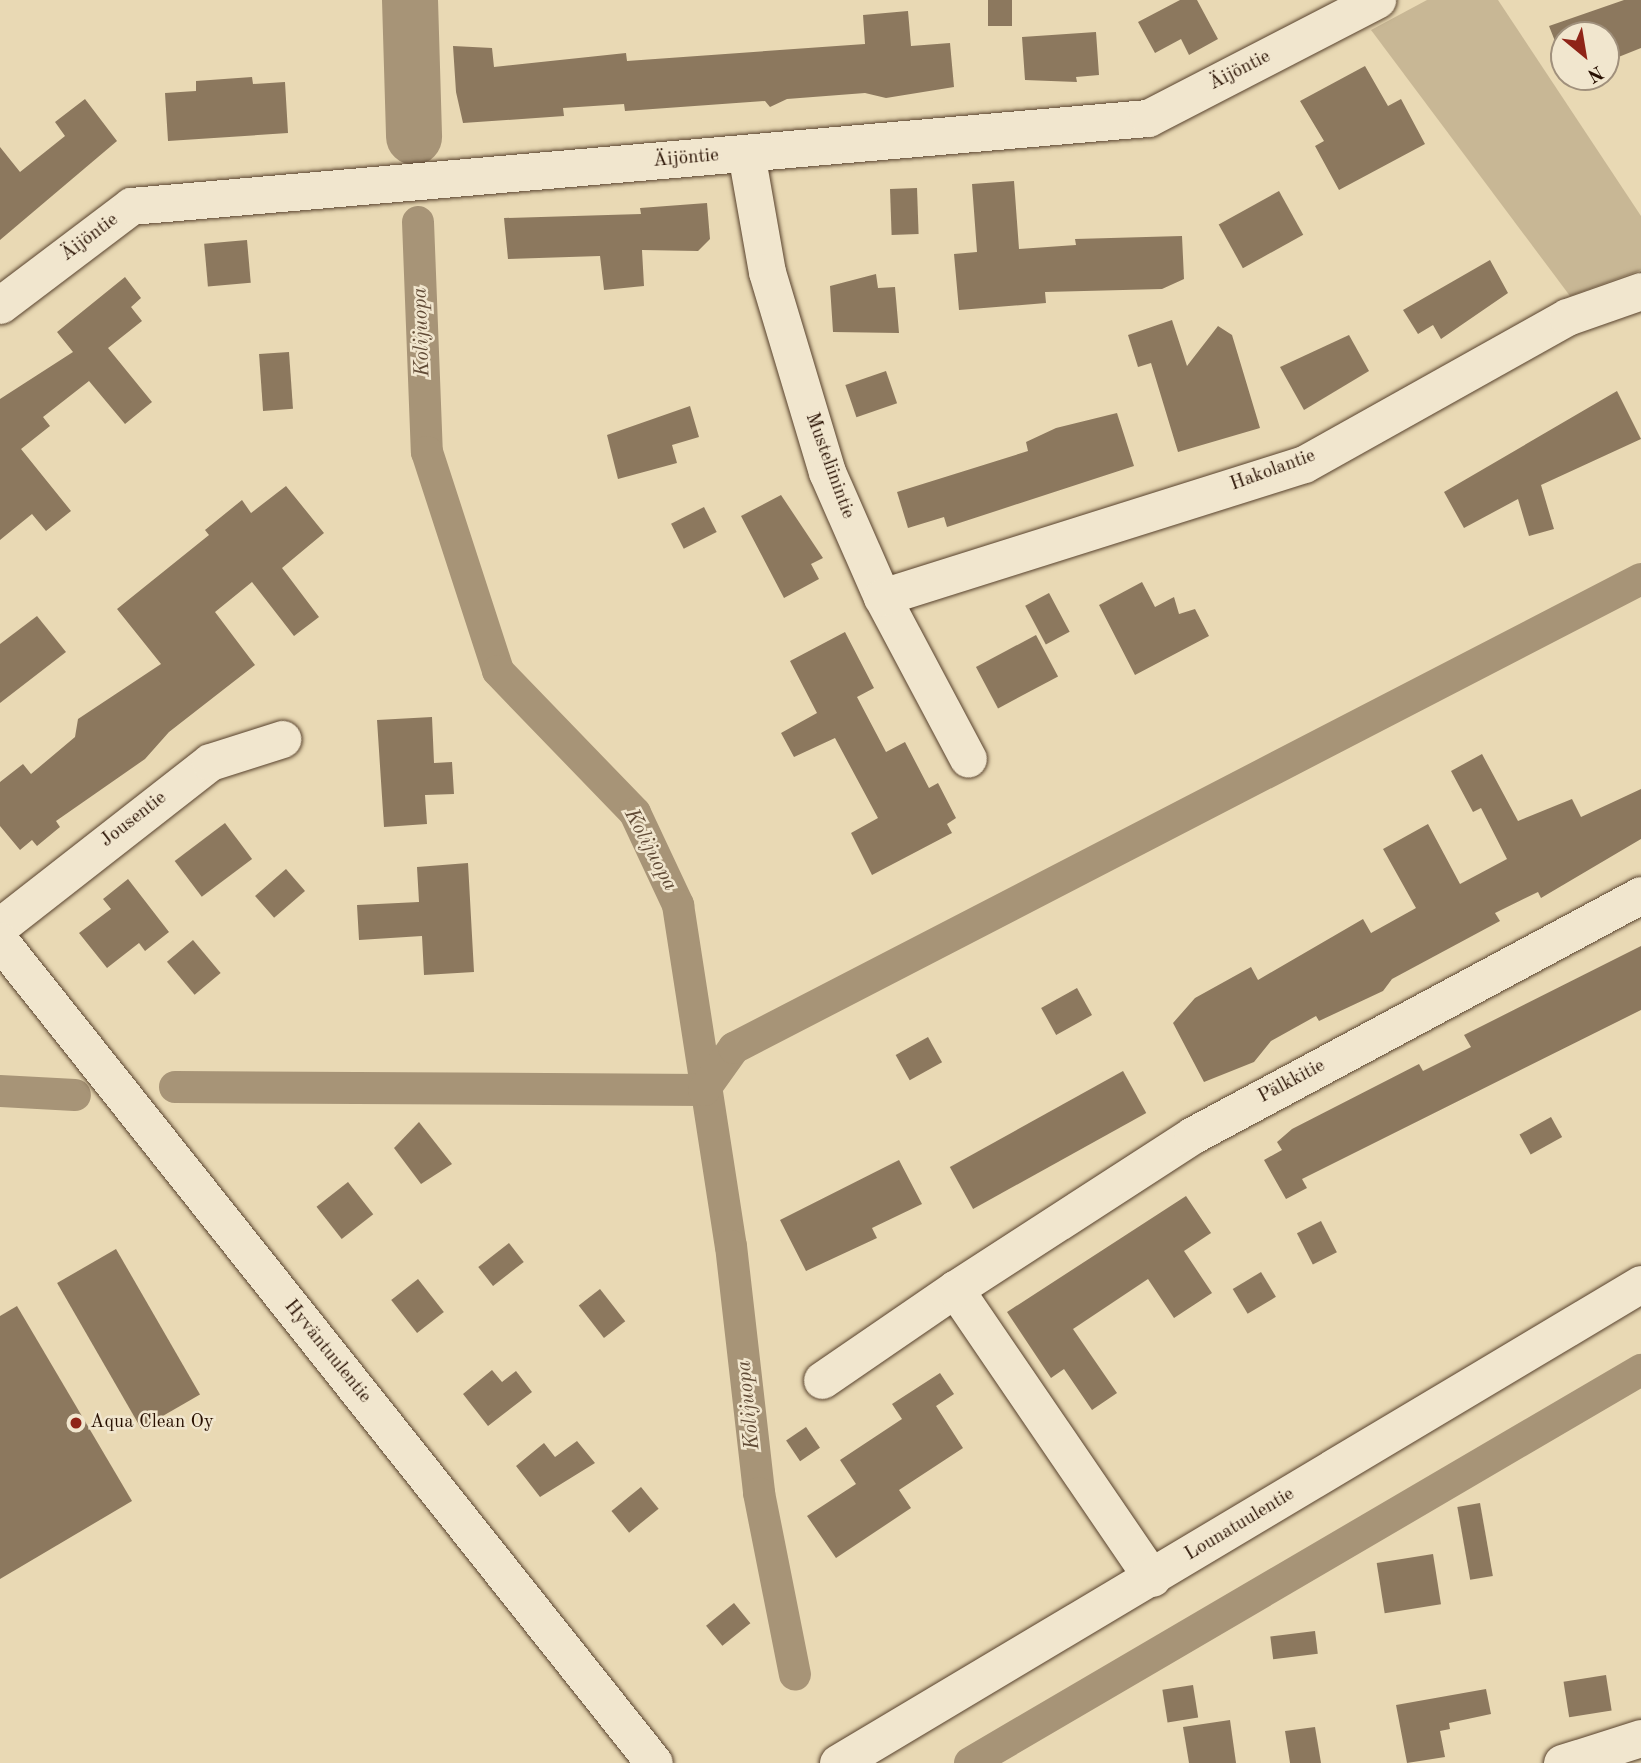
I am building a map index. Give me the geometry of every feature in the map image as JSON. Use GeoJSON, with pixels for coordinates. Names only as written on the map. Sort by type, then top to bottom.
{"type":"FeatureCollection","features":[{"type":"Feature","properties":{"kind":"street","name":"Äijöntie"},"geometry":{"type":"LineString","coordinates":[[0,305],[131,206],[1148,118],[1377,0]]}},
{"type":"Feature","properties":{"kind":"street","name":"Musteliinintie"},"geometry":{"type":"LineString","coordinates":[[746,153],[767,272],[827,472],[883,597],[968,759]]}},
{"type":"Feature","properties":{"kind":"street","name":"Hakolantie"},"geometry":{"type":"LineString","coordinates":[[883,597],[1304,464],[1567,317],[1641,291]]}},
{"type":"Feature","properties":{"kind":"street","name":"Jousentie"},"geometry":{"type":"LineString","coordinates":[[0,926],[210,762],[282,739]]}},
{"type":"Feature","properties":{"kind":"street","name":"Pälkkitie"},"geometry":{"type":"LineString","coordinates":[[822,1380],[955,1289],[1193,1135],[1641,895]]}},
{"type":"Feature","properties":{"kind":"street","name":"Hyväntuulentie"},"geometry":{"type":"LineString","coordinates":[[0,941],[654,1763]]}},
{"type":"Feature","properties":{"kind":"street","name":"Lounatuulentie"},"geometry":{"type":"LineString","coordinates":[[838,1763],[1641,1284]]}},
{"type":"Feature","properties":{"kind":"street"},"geometry":{"type":"LineString","coordinates":[[955,1289],[1152,1578]]}},
{"type":"Feature","properties":{"kind":"street"},"geometry":{"type":"LineString","coordinates":[[1562,1763],[1641,1738]]}},
{"type":"Feature","properties":{"kind":"shaded area"},"geometry":{"type":"Polygon","coordinates":[[[1427,0],[1498,0],[1550,79],[1550,91],[1558,91],[1641,216],[1641,270],[1570,296],[1371,30],[1427,0]]]}},
{"type":"Feature","properties":{"kind":"building"},"geometry":{"type":"Polygon","coordinates":[[[988,0],[1012,0],[1012,26],[988,26],[988,0]]]}},
{"type":"Feature","properties":{"kind":"building"},"geometry":{"type":"Polygon","coordinates":[[[1180,0],[1197,0],[1218,39],[1189,55],[1181,39],[1155,53],[1138,22],[1180,0]]]}},
{"type":"Feature","properties":{"kind":"building"},"geometry":{"type":"Polygon","coordinates":[[[1624,0],[1641,0],[1641,48],[1620,56],[1620,21],[1563,21],[1624,0]]]}},
{"type":"Feature","properties":{"kind":"building"},"geometry":{"type":"Polygon","coordinates":[[[908,11],[911,46],[950,43],[954,87],[886,98],[865,93],[787,99],[770,107],[765,101],[625,111],[624,104],[563,108],[564,116],[463,123],[456,92],[453,46],[492,48],[494,67],[626,53],[627,61],[865,44],[863,15],[908,11]]]}},
{"type":"Feature","properties":{"kind":"building"},"geometry":{"type":"Polygon","coordinates":[[[1096,32],[1099,75],[1076,77],[1077,82],[1025,80],[1022,37],[1096,32]]]}},
{"type":"Feature","properties":{"kind":"building"},"geometry":{"type":"Polygon","coordinates":[[[1365,66],[1388,106],[1401,99],[1425,144],[1339,190],[1315,146],[1324,141],[1300,101],[1365,66]]]}},
{"type":"Feature","properties":{"kind":"building"},"geometry":{"type":"Polygon","coordinates":[[[252,77],[253,84],[285,82],[288,133],[168,141],[165,93],[196,91],[196,81],[252,77]]]}},
{"type":"Feature","properties":{"kind":"building"},"geometry":{"type":"Polygon","coordinates":[[[85,99],[117,141],[0,240],[0,147],[20,172],[65,136],[55,122],[85,99]]]}},
{"type":"Feature","properties":{"kind":"building"},"geometry":{"type":"Polygon","coordinates":[[[1014,181],[1019,249],[1076,245],[1075,239],[1182,236],[1184,279],[1162,289],[1045,292],[1046,303],[959,310],[954,254],[977,252],[972,184],[1014,181]]]}},
{"type":"Feature","properties":{"kind":"building"},"geometry":{"type":"Polygon","coordinates":[[[917,188],[919,234],[892,235],[890,189],[917,188]]]}},
{"type":"Feature","properties":{"kind":"building"},"geometry":{"type":"Polygon","coordinates":[[[1279,191],[1303,235],[1243,268],[1219,224],[1279,191]]]}},
{"type":"Feature","properties":{"kind":"building"},"geometry":{"type":"Polygon","coordinates":[[[707,203],[710,239],[698,251],[642,250],[644,286],[604,290],[600,256],[508,259],[504,218],[641,214],[640,208],[707,203]]]}},
{"type":"Feature","properties":{"kind":"building"},"geometry":{"type":"Polygon","coordinates":[[[247,240],[251,283],[208,287],[204,244],[247,240]]]}},
{"type":"Feature","properties":{"kind":"building"},"geometry":{"type":"Polygon","coordinates":[[[1490,260],[1508,293],[1441,339],[1433,325],[1418,334],[1403,310],[1490,260]]]}},
{"type":"Feature","properties":{"kind":"building"},"geometry":{"type":"Polygon","coordinates":[[[876,274],[878,288],[895,287],[899,333],[833,332],[830,286],[876,274]]]}},
{"type":"Feature","properties":{"kind":"building"},"geometry":{"type":"Polygon","coordinates":[[[125,277],[141,298],[131,307],[142,321],[108,348],[152,402],[125,424],[89,381],[43,417],[50,426],[21,449],[71,511],[46,531],[32,514],[0,540],[0,399],[73,352],[57,332],[125,277]]]}},
{"type":"Feature","properties":{"kind":"building"},"geometry":{"type":"Polygon","coordinates":[[[1172,320],[1187,366],[1218,326],[1232,335],[1260,428],[1178,452],[1151,363],[1138,367],[1128,335],[1172,320]]]}},
{"type":"Feature","properties":{"kind":"building"},"geometry":{"type":"Polygon","coordinates":[[[1349,335],[1369,371],[1304,410],[1280,367],[1349,335]]]}},
{"type":"Feature","properties":{"kind":"building"},"geometry":{"type":"Polygon","coordinates":[[[289,352],[293,409],[263,411],[259,354],[289,352]]]}},
{"type":"Feature","properties":{"kind":"building"},"geometry":{"type":"Polygon","coordinates":[[[886,371],[897,403],[856,417],[845,385],[886,371]]]}},
{"type":"Feature","properties":{"kind":"building"},"geometry":{"type":"Polygon","coordinates":[[[1617,391],[1641,439],[1541,485],[1554,529],[1529,536],[1518,499],[1464,528],[1444,492],[1617,391]]]}},
{"type":"Feature","properties":{"kind":"building"},"geometry":{"type":"Polygon","coordinates":[[[690,406],[699,437],[672,445],[677,463],[618,479],[607,435],[690,406]]]}},
{"type":"Feature","properties":{"kind":"building"},"geometry":{"type":"Polygon","coordinates":[[[1117,413],[1134,466],[947,527],[944,517],[908,528],[897,492],[1028,451],[1026,442],[1056,428],[1117,413]]]}},
{"type":"Feature","properties":{"kind":"building"},"geometry":{"type":"Polygon","coordinates":[[[286,486],[324,533],[282,568],[319,617],[294,636],[252,582],[215,612],[255,665],[169,732],[145,759],[56,821],[60,827],[37,846],[32,840],[20,850],[0,826],[0,782],[23,764],[31,774],[75,737],[78,719],[161,664],[117,609],[209,535],[205,530],[242,500],[251,513],[286,486]]]}},
{"type":"Feature","properties":{"kind":"building"},"geometry":{"type":"Polygon","coordinates":[[[781,495],[823,558],[811,564],[819,579],[784,598],[741,516],[781,495]]]}},
{"type":"Feature","properties":{"kind":"building"},"geometry":{"type":"Polygon","coordinates":[[[704,507],[717,532],[684,549],[671,524],[704,507]]]}},
{"type":"Feature","properties":{"kind":"building"},"geometry":{"type":"Polygon","coordinates":[[[1142,582],[1155,607],[1174,597],[1179,614],[1195,609],[1209,636],[1135,675],[1099,605],[1142,582]]]}},
{"type":"Feature","properties":{"kind":"building"},"geometry":{"type":"Polygon","coordinates":[[[1049,593],[1070,632],[1046,645],[1025,606],[1049,593]]]}},
{"type":"Feature","properties":{"kind":"building"},"geometry":{"type":"Polygon","coordinates":[[[37,616],[66,652],[0,703],[0,644],[37,616]]]}},
{"type":"Feature","properties":{"kind":"building"},"geometry":{"type":"Polygon","coordinates":[[[845,632],[874,688],[857,697],[886,752],[905,742],[929,788],[938,783],[956,818],[947,824],[952,833],[872,875],[851,833],[878,818],[835,738],[794,757],[781,733],[817,713],[790,661],[845,632]]]}},
{"type":"Feature","properties":{"kind":"building"},"geometry":{"type":"Polygon","coordinates":[[[1036,635],[1058,676],[998,708],[976,667],[1036,635]]]}},
{"type":"Feature","properties":{"kind":"building"},"geometry":{"type":"Polygon","coordinates":[[[432,717],[434,763],[452,762],[454,794],[425,795],[427,824],[384,827],[377,720],[432,717]]]}},
{"type":"Feature","properties":{"kind":"building"},"geometry":{"type":"Polygon","coordinates":[[[1482,754],[1518,821],[1572,799],[1581,817],[1641,789],[1641,839],[1541,898],[1538,892],[1495,913],[1500,921],[1392,979],[1383,991],[1319,1021],[1316,1016],[1271,1041],[1254,1062],[1204,1082],[1173,1023],[1195,998],[1251,967],[1258,980],[1363,919],[1371,933],[1416,908],[1383,849],[1428,824],[1460,884],[1507,859],[1481,808],[1473,812],[1451,771],[1482,754]]]}},
{"type":"Feature","properties":{"kind":"building"},"geometry":{"type":"Polygon","coordinates":[[[225,823],[252,859],[202,897],[175,861],[225,823]]]}},
{"type":"Feature","properties":{"kind":"building"},"geometry":{"type":"Polygon","coordinates":[[[468,863],[474,972],[424,975],[422,936],[359,940],[357,905],[419,902],[417,867],[468,863]]]}},
{"type":"Feature","properties":{"kind":"building"},"geometry":{"type":"Polygon","coordinates":[[[286,869],[305,891],[274,918],[255,896],[286,869]]]}},
{"type":"Feature","properties":{"kind":"building"},"geometry":{"type":"Polygon","coordinates":[[[128,879],[169,932],[145,951],[139,943],[107,968],[79,933],[111,909],[103,899],[128,879]]]}},
{"type":"Feature","properties":{"kind":"building"},"geometry":{"type":"Polygon","coordinates":[[[193,940],[221,973],[195,995],[167,962],[193,940]]]}},
{"type":"Feature","properties":{"kind":"building"},"geometry":{"type":"Polygon","coordinates":[[[1641,946],[1641,1010],[1302,1179],[1307,1188],[1286,1199],[1264,1160],[1282,1150],[1277,1142],[1292,1129],[1419,1064],[1423,1071],[1471,1047],[1464,1035],[1641,946]]]}},
{"type":"Feature","properties":{"kind":"building"},"geometry":{"type":"Polygon","coordinates":[[[1077,988],[1092,1015],[1056,1035],[1041,1008],[1077,988]]]}},
{"type":"Feature","properties":{"kind":"building"},"geometry":{"type":"Polygon","coordinates":[[[928,1037],[942,1062],[910,1080],[896,1055],[928,1037]]]}},
{"type":"Feature","properties":{"kind":"building"},"geometry":{"type":"Polygon","coordinates":[[[1123,1071],[1146,1113],[973,1209],[950,1167],[1123,1071]]]}},
{"type":"Feature","properties":{"kind":"building"},"geometry":{"type":"Polygon","coordinates":[[[1551,1117],[1562,1137],[1531,1155],[1520,1134],[1551,1117]]]}},
{"type":"Feature","properties":{"kind":"building"},"geometry":{"type":"Polygon","coordinates":[[[419,1122],[452,1164],[421,1184],[394,1148],[419,1122]]]}},
{"type":"Feature","properties":{"kind":"building"},"geometry":{"type":"Polygon","coordinates":[[[899,1160],[922,1204],[872,1228],[877,1238],[806,1271],[780,1220],[899,1160]]]}},
{"type":"Feature","properties":{"kind":"building"},"geometry":{"type":"Polygon","coordinates":[[[348,1182],[373,1214],[342,1239],[316,1207],[348,1182]]]}},
{"type":"Feature","properties":{"kind":"building"},"geometry":{"type":"Polygon","coordinates":[[[1186,1196],[1211,1233],[1184,1251],[1212,1293],[1174,1318],[1148,1279],[1073,1329],[1117,1393],[1092,1410],[1064,1369],[1051,1378],[1007,1312],[1186,1196]]]}},
{"type":"Feature","properties":{"kind":"building"},"geometry":{"type":"Polygon","coordinates":[[[1321,1221],[1337,1252],[1313,1264],[1297,1233],[1321,1221]]]}},
{"type":"Feature","properties":{"kind":"building"},"geometry":{"type":"Polygon","coordinates":[[[509,1243],[524,1262],[493,1286],[478,1267],[509,1243]]]}},
{"type":"Feature","properties":{"kind":"building"},"geometry":{"type":"Polygon","coordinates":[[[116,1249],[200,1394],[141,1428],[57,1283],[116,1249]]]}},
{"type":"Feature","properties":{"kind":"building"},"geometry":{"type":"Polygon","coordinates":[[[1261,1272],[1276,1297],[1248,1314],[1233,1289],[1261,1272]]]}},
{"type":"Feature","properties":{"kind":"building"},"geometry":{"type":"Polygon","coordinates":[[[418,1279],[444,1312],[417,1333],[391,1300],[418,1279]]]}},
{"type":"Feature","properties":{"kind":"building"},"geometry":{"type":"Polygon","coordinates":[[[600,1289],[625,1321],[604,1338],[579,1306],[600,1289]]]}},
{"type":"Feature","properties":{"kind":"building"},"geometry":{"type":"Polygon","coordinates":[[[17,1306],[132,1501],[0,1579],[0,1316],[17,1306]]]}},
{"type":"Feature","properties":{"kind":"building"},"geometry":{"type":"Polygon","coordinates":[[[492,1370],[502,1382],[516,1371],[532,1392],[488,1426],[463,1394],[492,1370]]]}},
{"type":"Feature","properties":{"kind":"building"},"geometry":{"type":"Polygon","coordinates":[[[940,1373],[954,1394],[936,1406],[963,1448],[899,1490],[911,1508],[836,1558],[807,1516],[856,1484],[840,1460],[902,1419],[892,1404],[940,1373]]]}},
{"type":"Feature","properties":{"kind":"building"},"geometry":{"type":"Polygon","coordinates":[[[806,1427],[820,1448],[800,1461],[786,1440],[806,1427]]]}},
{"type":"Feature","properties":{"kind":"building"},"geometry":{"type":"Polygon","coordinates":[[[577,1441],[595,1463],[540,1497],[516,1466],[544,1443],[555,1457],[577,1441]]]}},
{"type":"Feature","properties":{"kind":"building"},"geometry":{"type":"Polygon","coordinates":[[[641,1487],[659,1509],[629,1533],[611,1511],[641,1487]]]}},
{"type":"Feature","properties":{"kind":"building"},"geometry":{"type":"Polygon","coordinates":[[[1480,1503],[1493,1576],[1470,1580],[1457,1507],[1480,1503]]]}},
{"type":"Feature","properties":{"kind":"building"},"geometry":{"type":"Polygon","coordinates":[[[1433,1554],[1441,1604],[1385,1613],[1377,1563],[1433,1554]]]}},
{"type":"Feature","properties":{"kind":"building"},"geometry":{"type":"Polygon","coordinates":[[[734,1603],[750,1623],[722,1646],[706,1626],[734,1603]]]}},
{"type":"Feature","properties":{"kind":"building"},"geometry":{"type":"Polygon","coordinates":[[[1315,1631],[1318,1654],[1273,1659],[1270,1636],[1315,1631]]]}},
{"type":"Feature","properties":{"kind":"building"},"geometry":{"type":"Polygon","coordinates":[[[1606,1675],[1612,1711],[1569,1717],[1564,1682],[1606,1675]]]}},
{"type":"Feature","properties":{"kind":"building"},"geometry":{"type":"Polygon","coordinates":[[[1193,1685],[1198,1718],[1168,1722],[1162,1690],[1193,1685]]]}},
{"type":"Feature","properties":{"kind":"building"},"geometry":{"type":"Polygon","coordinates":[[[1486,1689],[1491,1714],[1449,1723],[1450,1729],[1440,1731],[1445,1757],[1407,1763],[1396,1705],[1486,1689]]]}},
{"type":"Feature","properties":{"kind":"building"},"geometry":{"type":"Polygon","coordinates":[[[1230,1720],[1236,1763],[1189,1763],[1183,1727],[1230,1720]]]}},
{"type":"Feature","properties":{"kind":"building"},"geometry":{"type":"Polygon","coordinates":[[[1315,1727],[1321,1763],[1290,1763],[1285,1731],[1315,1727]]]}},
{"type":"Feature","properties":{"kind":"waterway","name":"Kolijuopa"},"geometry":{"type":"LineString","coordinates":[[410,0],[414,137]]}},
{"type":"Feature","properties":{"kind":"waterway","name":"Kolijuopa"},"geometry":{"type":"LineString","coordinates":[[418,222],[427,452],[498,671],[635,813],[678,905],[731,1246],[759,1493],[795,1674]]}},
{"type":"Feature","properties":{"kind":"waterway"},"geometry":{"type":"LineString","coordinates":[[175,1087],[704,1090],[734,1048],[1641,579]]}},
{"type":"Feature","properties":{"kind":"waterway","name":"Kolijuopa"},"geometry":{"type":"LineString","coordinates":[[0,1091],[75,1095]]}},
{"type":"Feature","properties":{"kind":"waterway"},"geometry":{"type":"LineString","coordinates":[[970,1763],[1641,1370]]}},
{"type":"Feature","properties":{"kind":"place","name":"Aqua Clean Oy"},"geometry":{"type":"Point","coordinates":[76,1423]}}]}
